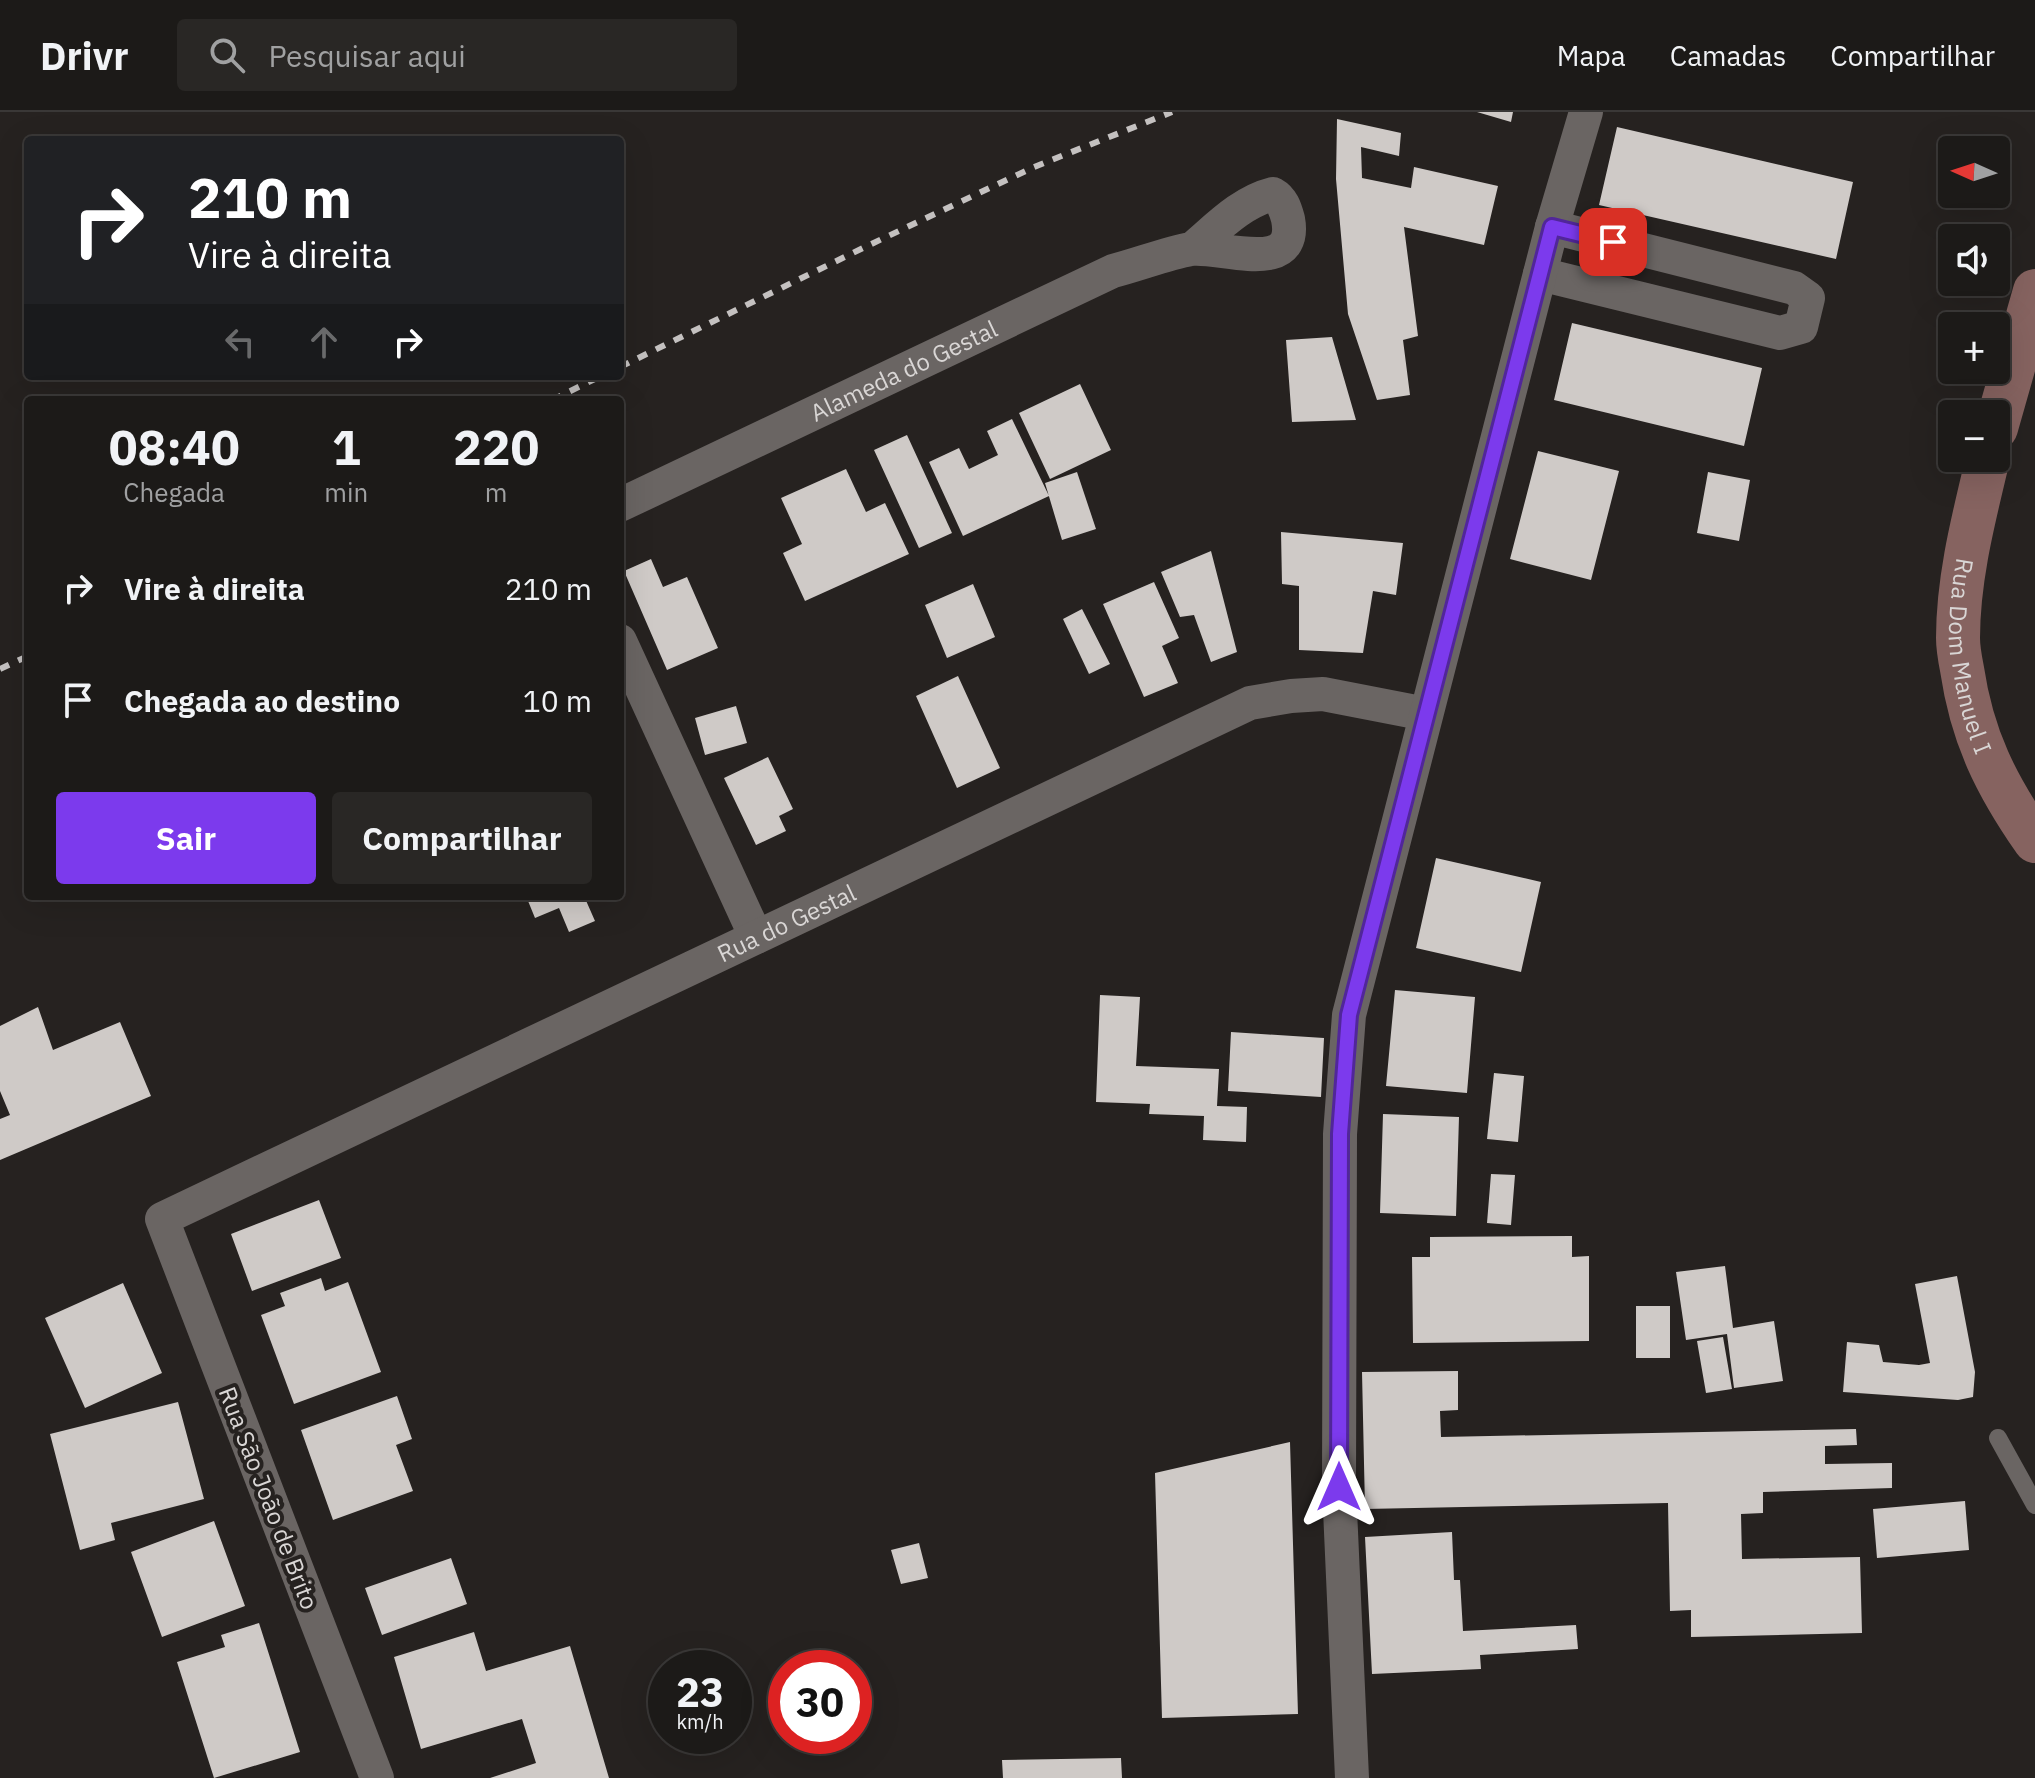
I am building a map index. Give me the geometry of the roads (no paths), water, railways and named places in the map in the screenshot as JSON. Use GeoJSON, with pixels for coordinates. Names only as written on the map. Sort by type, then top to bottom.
{"type":"FeatureCollection","features":[{"type":"Feature","properties":{"kind":"main road"},"geometry":{"type":"LineString","coordinates":[[2004,400],[2035,291]]}},
{"type":"Feature","properties":{"kind":"main road","name":"Rua Dom Manuel I"},"geometry":{"type":"LineString","coordinates":[[1985,472],[1967,546],[1959,602],[1958,642],[1972,721],[1990,767],[2035,841]]}},
{"type":"Feature","properties":{"kind":"street"},"geometry":{"type":"LineString","coordinates":[[1352,1778],[1339,1487],[1340,1134],[1349,1015],[1552,227],[1586,112]]}},
{"type":"Feature","properties":{"kind":"street"},"geometry":{"type":"LineString","coordinates":[[1540,274],[1780,333],[1801,327],[1808,298],[1794,288],[1552,227]]}},
{"type":"Feature","properties":{"kind":"street","name":"Alameda do Gestal"},"geometry":{"type":"LineString","coordinates":[[624,503],[1113,271],[1192,249]]}},
{"type":"Feature","properties":{"kind":"street"},"geometry":{"type":"LineString","coordinates":[[624,650],[756,937]]}},
{"type":"Feature","properties":{"kind":"street","name":"Rua do Gestal"},"geometry":{"type":"LineString","coordinates":[[162,1219],[1250,703],[1323,694],[1426,714]]}},
{"type":"Feature","properties":{"kind":"street","name":"Rua São João de Brito"},"geometry":{"type":"LineString","coordinates":[[162,1219],[377,1778]]}},
{"type":"Feature","properties":{"kind":"lane"},"geometry":{"type":"LineString","coordinates":[[1998,1438],[2035,1505]]}},
{"type":"Feature","properties":{"kind":"railway"},"geometry":{"type":"LineString","coordinates":[[624,365],[1034,167],[1172,112]]}},
{"type":"Feature","properties":{"kind":"railway"},"geometry":{"type":"LineString","coordinates":[[560,396],[593,380]]}},
{"type":"Feature","properties":{"kind":"railway"},"geometry":{"type":"LineString","coordinates":[[0,669],[24,658]]}}]}
